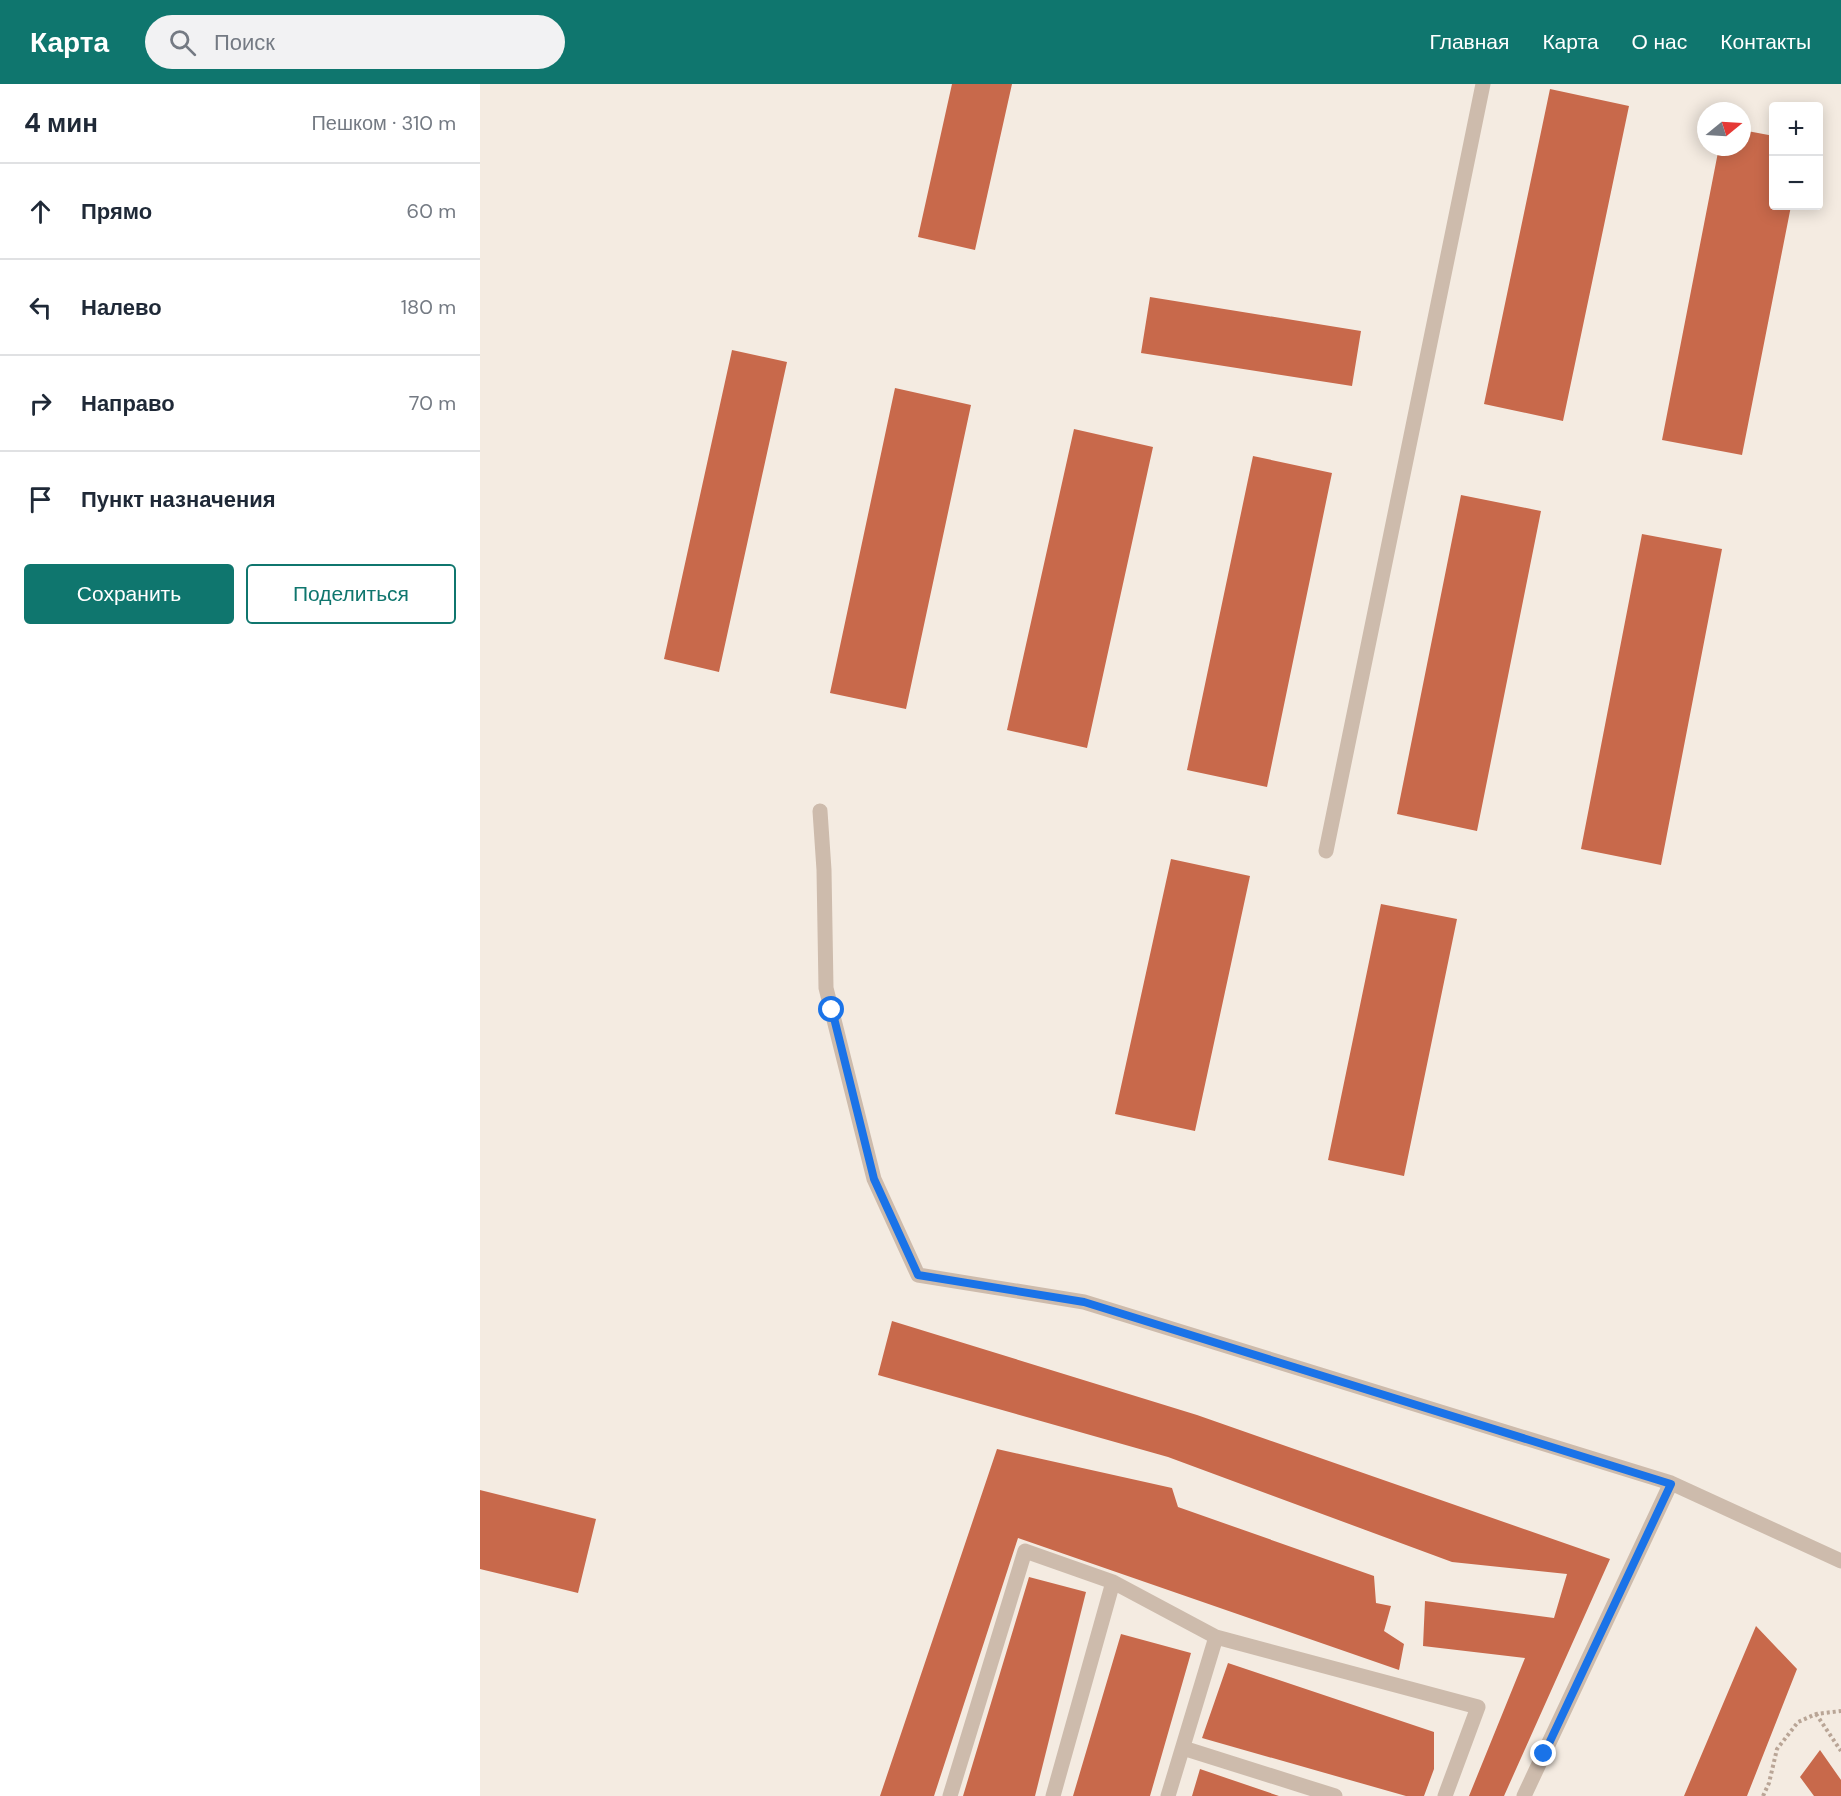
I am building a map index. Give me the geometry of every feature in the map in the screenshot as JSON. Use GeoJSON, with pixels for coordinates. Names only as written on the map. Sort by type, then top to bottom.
{"type":"FeatureCollection","features":[{"type":"Feature","properties":{"kind":"lane"},"geometry":{"type":"LineString","coordinates":[[1326,851],[1483,84]]}},
{"type":"Feature","properties":{"kind":"lane"},"geometry":{"type":"LineString","coordinates":[[820,811],[824,870],[826,988],[874,1179],[918,1275],[1084,1302],[1671,1484],[1841,1561]]}},
{"type":"Feature","properties":{"kind":"lane"},"geometry":{"type":"LineString","coordinates":[[1524,1796],[1671,1484]]}},
{"type":"Feature","properties":{"kind":"lane"},"geometry":{"type":"LineString","coordinates":[[950,1796],[1025,1551],[1113,1582],[1216,1637],[1478,1707],[1445,1796]]}},
{"type":"Feature","properties":{"kind":"lane"},"geometry":{"type":"LineString","coordinates":[[1053,1796],[1113,1582]]}},
{"type":"Feature","properties":{"kind":"lane"},"geometry":{"type":"LineString","coordinates":[[1168,1796],[1216,1637]]}},
{"type":"Feature","properties":{"kind":"lane"},"geometry":{"type":"LineString","coordinates":[[1183,1748],[1335,1796]]}},
{"type":"Feature","properties":{"kind":"path"},"geometry":{"type":"LineString","coordinates":[[1763,1796],[1769,1783],[1777,1749],[1798,1722],[1816,1714],[1841,1711]]}},
{"type":"Feature","properties":{"kind":"path"},"geometry":{"type":"LineString","coordinates":[[1816,1714],[1841,1751]]}},
{"type":"Feature","properties":{"kind":"building"},"geometry":{"type":"Polygon","coordinates":[[[952,84],[1012,84],[975,250],[918,237],[952,84]]]}},
{"type":"Feature","properties":{"kind":"building"},"geometry":{"type":"Polygon","coordinates":[[[1550,89],[1629,106],[1563,421],[1484,404],[1550,89]]]}},
{"type":"Feature","properties":{"kind":"building"},"geometry":{"type":"Polygon","coordinates":[[[1751,132],[1769,135],[1769,210],[1790,210],[1742,455],[1662,440],[1717,156],[1751,156],[1751,132]]]}},
{"type":"Feature","properties":{"kind":"building"},"geometry":{"type":"Polygon","coordinates":[[[1150,297],[1361,331],[1352,386],[1141,353],[1150,297]]]}},
{"type":"Feature","properties":{"kind":"building"},"geometry":{"type":"Polygon","coordinates":[[[732,350],[787,362],[719,672],[664,659],[732,350]]]}},
{"type":"Feature","properties":{"kind":"building"},"geometry":{"type":"Polygon","coordinates":[[[895,388],[971,405],[906,709],[830,693],[895,388]]]}},
{"type":"Feature","properties":{"kind":"building"},"geometry":{"type":"Polygon","coordinates":[[[1074,429],[1153,447],[1087,748],[1007,730],[1074,429]]]}},
{"type":"Feature","properties":{"kind":"building"},"geometry":{"type":"Polygon","coordinates":[[[1253,456],[1332,473],[1267,787],[1187,770],[1253,456]]]}},
{"type":"Feature","properties":{"kind":"building"},"geometry":{"type":"Polygon","coordinates":[[[1461,495],[1541,511],[1477,831],[1397,814],[1461,495]]]}},
{"type":"Feature","properties":{"kind":"building"},"geometry":{"type":"Polygon","coordinates":[[[1642,534],[1722,549],[1661,865],[1581,849],[1642,534]]]}},
{"type":"Feature","properties":{"kind":"building"},"geometry":{"type":"Polygon","coordinates":[[[1171,859],[1250,876],[1195,1131],[1115,1114],[1171,859]]]}},
{"type":"Feature","properties":{"kind":"building"},"geometry":{"type":"Polygon","coordinates":[[[1381,904],[1457,919],[1404,1176],[1328,1160],[1381,904]]]}},
{"type":"Feature","properties":{"kind":"building"},"geometry":{"type":"Polygon","coordinates":[[[892,1321],[1197,1415],[1610,1559],[1504,1796],[1469,1796],[1525,1658],[1423,1646],[1425,1601],[1554,1618],[1567,1574],[1452,1562],[1168,1457],[878,1375],[892,1321]]]}},
{"type":"Feature","properties":{"kind":"building"},"geometry":{"type":"Polygon","coordinates":[[[997,1449],[1172,1488],[1178,1507],[1374,1576],[1376,1603],[1391,1606],[1384,1631],[1404,1644],[1399,1670],[1018,1538],[934,1796],[880,1796],[997,1449]]]}},
{"type":"Feature","properties":{"kind":"building"},"geometry":{"type":"Polygon","coordinates":[[[480,1490],[596,1519],[578,1593],[480,1569],[480,1490]]]}},
{"type":"Feature","properties":{"kind":"building"},"geometry":{"type":"Polygon","coordinates":[[[1029,1577],[1086,1592],[1035,1796],[963,1796],[1029,1577]]]}},
{"type":"Feature","properties":{"kind":"building"},"geometry":{"type":"Polygon","coordinates":[[[1756,1626],[1797,1669],[1747,1796],[1684,1796],[1756,1626]]]}},
{"type":"Feature","properties":{"kind":"building"},"geometry":{"type":"Polygon","coordinates":[[[1121,1634],[1191,1653],[1150,1796],[1073,1796],[1121,1634]]]}},
{"type":"Feature","properties":{"kind":"building"},"geometry":{"type":"Polygon","coordinates":[[[1228,1663],[1434,1732],[1434,1769],[1424,1796],[1406,1796],[1202,1738],[1228,1663]]]}},
{"type":"Feature","properties":{"kind":"building"},"geometry":{"type":"Polygon","coordinates":[[[1820,1750],[1841,1780],[1841,1796],[1814,1796],[1800,1777],[1820,1750]]]}},
{"type":"Feature","properties":{"kind":"building"},"geometry":{"type":"Polygon","coordinates":[[[1200,1769],[1279,1796],[1192,1796],[1200,1769]]]}},
{"type":"Feature","properties":{"kind":"route"},"geometry":{"type":"LineString","coordinates":[[832,1010],[874,1179],[918,1275],[1084,1302],[1671,1484],[1544,1754]]}}]}
